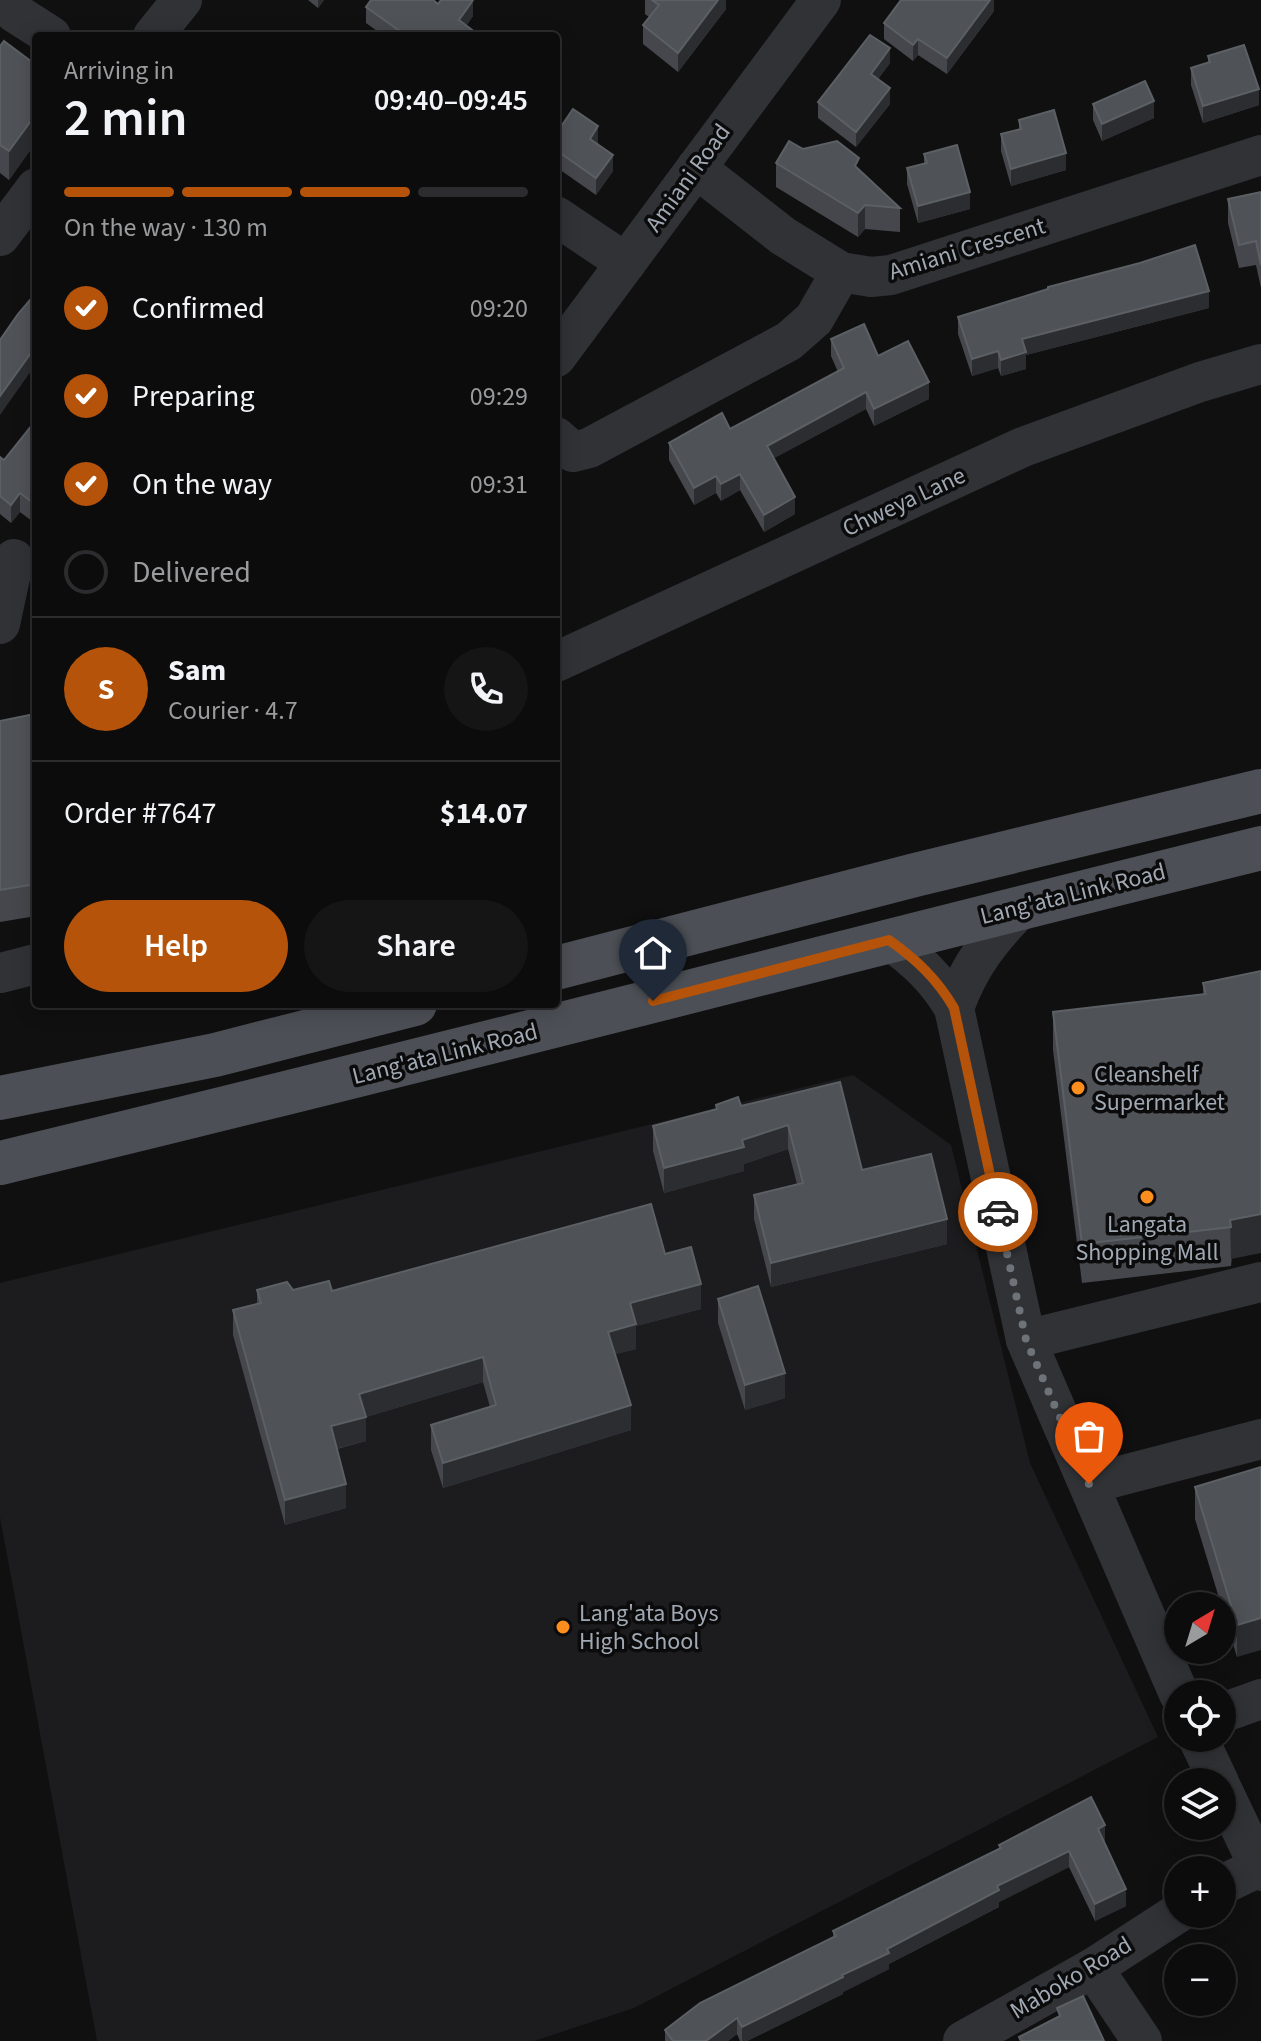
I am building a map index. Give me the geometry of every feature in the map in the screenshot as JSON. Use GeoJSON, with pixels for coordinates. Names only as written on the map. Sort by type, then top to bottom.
{"type":"FeatureCollection","features":[{"type":"Feature","properties":{"kind":"main road"},"geometry":{"type":"LineString","coordinates":[[560,967],[900,879],[1261,791]]}},
{"type":"Feature","properties":{"kind":"main road","name":"Lang'ata Link Road"},"geometry":{"type":"LineString","coordinates":[[0,1163],[299,1091],[1261,848]]}},
{"type":"Feature","properties":{"kind":"main road"},"geometry":{"type":"LineString","coordinates":[[0,1098],[215,1055],[399,1008]]}},
{"type":"Feature","properties":{"kind":"street"},"geometry":{"type":"LineString","coordinates":[[6,0],[15,13],[45,32]]}},
{"type":"Feature","properties":{"kind":"street"},"geometry":{"type":"LineString","coordinates":[[156,32],[182,0]]}},
{"type":"Feature","properties":{"kind":"street","name":"Amiani Road"},"geometry":{"type":"LineString","coordinates":[[560,352],[821,0]]}},
{"type":"Feature","properties":{"kind":"street","name":"Amiani Crescent"},"geometry":{"type":"LineString","coordinates":[[696,168],[783,236],[841,272],[871,277],[891,275],[1261,155]]}},
{"type":"Feature","properties":{"kind":"street"},"geometry":{"type":"LineString","coordinates":[[0,236],[32,193]]}},
{"type":"Feature","properties":{"kind":"street"},"geometry":{"type":"LineString","coordinates":[[560,219],[626,263]]}},
{"type":"Feature","properties":{"kind":"street"},"geometry":{"type":"LineString","coordinates":[[560,441],[573,452],[589,448],[789,341],[814,319],[841,272]]}},
{"type":"Feature","properties":{"kind":"street","name":"Chweya Lane"},"geometry":{"type":"LineString","coordinates":[[560,660],[1023,447],[1200,382],[1261,364]]}},
{"type":"Feature","properties":{"kind":"street"},"geometry":{"type":"LineString","coordinates":[[0,624],[17,560]]}},
{"type":"Feature","properties":{"kind":"street"},"geometry":{"type":"LineString","coordinates":[[954,1008],[962,985],[983,949],[1023,906]]}},
{"type":"Feature","properties":{"kind":"street"},"geometry":{"type":"LineString","coordinates":[[889,940],[928,971],[954,1008],[1026,1340],[1173,1680]]}},
{"type":"Feature","properties":{"kind":"street"},"geometry":{"type":"LineString","coordinates":[[0,973],[32,965]]}},
{"type":"Feature","properties":{"kind":"street"},"geometry":{"type":"LineString","coordinates":[[1026,1340],[1261,1282]]}},
{"type":"Feature","properties":{"kind":"street"},"geometry":{"type":"LineString","coordinates":[[1089,1484],[1261,1439]]}},
{"type":"Feature","properties":{"kind":"street"},"geometry":{"type":"LineString","coordinates":[[1236,1708],[1261,1699]]}},
{"type":"Feature","properties":{"kind":"street"},"geometry":{"type":"LineString","coordinates":[[1236,1818],[1260,1868],[1236,1879]]}},
{"type":"Feature","properties":{"kind":"street","name":"Maboko Road"},"geometry":{"type":"LineString","coordinates":[[963,2041],[1093,1968],[1164,1922]]}},
{"type":"Feature","properties":{"kind":"street"},"geometry":{"type":"LineString","coordinates":[[1093,1968],[1142,2041]]}},
{"type":"Feature","properties":{"kind":"shaded area","name":"Lang'ata Boys High School"},"geometry":{"type":"Polygon","coordinates":[[[853,1075],[951,1145],[1030,1463],[1158,1737],[634,2008],[534,2041],[97,2041],[0,1517],[0,1283],[853,1075]]]}},
{"type":"Feature","properties":{"kind":"building"},"geometry":{"type":"Polygon","coordinates":[[[371,0],[433,0],[438,4],[441,0],[473,0],[459,20],[475,32],[401,32],[366,7],[371,0]]]}},
{"type":"Feature","properties":{"kind":"building"},"geometry":{"type":"Polygon","coordinates":[[[652,0],[718,0],[678,53],[643,25],[659,5],[652,0]]]}},
{"type":"Feature","properties":{"kind":"building"},"geometry":{"type":"Polygon","coordinates":[[[901,0],[990,0],[947,58],[918,39],[913,45],[884,23],[901,0]]]}},
{"type":"Feature","properties":{"kind":"building"},"geometry":{"type":"Polygon","coordinates":[[[870,35],[890,48],[871,74],[890,88],[856,132],[818,102],[870,35]]]}},
{"type":"Feature","properties":{"kind":"building"},"geometry":{"type":"Polygon","coordinates":[[[4,41],[32,62],[32,119],[9,151],[0,145],[0,46],[4,41]]]}},
{"type":"Feature","properties":{"kind":"building"},"geometry":{"type":"Polygon","coordinates":[[[1244,45],[1259,89],[1203,106],[1191,68],[1210,62],[1208,56],[1244,45]]]}},
{"type":"Feature","properties":{"kind":"building"},"geometry":{"type":"Polygon","coordinates":[[[1145,81],[1154,101],[1102,124],[1093,104],[1145,81]]]}},
{"type":"Feature","properties":{"kind":"building"},"geometry":{"type":"Polygon","coordinates":[[[573,109],[598,126],[590,139],[613,155],[596,178],[560,153],[560,128],[573,109]]]}},
{"type":"Feature","properties":{"kind":"building"},"geometry":{"type":"Polygon","coordinates":[[[1054,110],[1066,153],[1011,169],[1001,134],[1021,129],[1019,120],[1054,110]]]}},
{"type":"Feature","properties":{"kind":"building"},"geometry":{"type":"Polygon","coordinates":[[[789,141],[803,149],[837,141],[859,158],[855,166],[900,208],[865,205],[858,213],[776,163],[789,141]]]}},
{"type":"Feature","properties":{"kind":"building"},"geometry":{"type":"Polygon","coordinates":[[[957,145],[970,192],[918,206],[907,168],[927,163],[924,154],[957,145]]]}},
{"type":"Feature","properties":{"kind":"building"},"geometry":{"type":"Polygon","coordinates":[[[1261,192],[1261,265],[1256,241],[1239,245],[1228,199],[1261,192]]]}},
{"type":"Feature","properties":{"kind":"building"},"geometry":{"type":"Polygon","coordinates":[[[1195,245],[1209,291],[1022,339],[1026,352],[1001,360],[998,351],[972,359],[958,317],[1048,287],[1195,245]]]}},
{"type":"Feature","properties":{"kind":"building"},"geometry":{"type":"Polygon","coordinates":[[[32,298],[32,352],[0,396],[0,340],[32,298]]]}},
{"type":"Feature","properties":{"kind":"building"},"geometry":{"type":"Polygon","coordinates":[[[864,324],[878,356],[908,341],[929,382],[874,409],[866,392],[767,446],[795,497],[764,515],[740,474],[721,484],[716,476],[694,488],[669,443],[722,413],[730,429],[844,368],[831,339],[864,324]]]}},
{"type":"Feature","properties":{"kind":"building"},"geometry":{"type":"Polygon","coordinates":[[[32,425],[32,502],[20,493],[11,505],[0,496],[0,457],[4,460],[32,425]]]}},
{"type":"Feature","properties":{"kind":"building"},"geometry":{"type":"Polygon","coordinates":[[[30,715],[32,720],[32,885],[0,890],[0,721],[30,715]]]}},
{"type":"Feature","properties":{"kind":"building","name":"Langata Shopping Mall"},"geometry":{"type":"Polygon","coordinates":[[[1261,971],[1261,1214],[1230,1220],[1231,1227],[1082,1244],[1053,1012],[1206,994],[1203,983],[1261,971]]]}},
{"type":"Feature","properties":{"kind":"building"},"geometry":{"type":"Polygon","coordinates":[[[840,1082],[862,1170],[931,1154],[947,1219],[771,1263],[754,1195],[803,1183],[788,1125],[742,1140],[744,1147],[664,1168],[653,1126],[717,1109],[716,1105],[738,1097],[741,1106],[840,1082]]]}},
{"type":"Feature","properties":{"kind":"building"},"geometry":{"type":"Polygon","coordinates":[[[651,1204],[665,1254],[691,1247],[701,1284],[630,1303],[636,1324],[608,1332],[631,1405],[443,1463],[431,1425],[496,1405],[483,1357],[359,1394],[366,1417],[331,1426],[346,1484],[285,1500],[233,1310],[261,1303],[257,1290],[287,1282],[293,1290],[329,1281],[332,1291],[651,1204]]]}},
{"type":"Feature","properties":{"kind":"building"},"geometry":{"type":"Polygon","coordinates":[[[758,1286],[785,1373],[745,1385],[718,1299],[758,1286]]]}},
{"type":"Feature","properties":{"kind":"building"},"geometry":{"type":"Polygon","coordinates":[[[1261,1467],[1261,1618],[1237,1625],[1236,1592],[1227,1592],[1195,1487],[1261,1467]]]}},
{"type":"Feature","properties":{"kind":"building"},"geometry":{"type":"Polygon","coordinates":[[[1091,1797],[1105,1825],[1098,1829],[1126,1889],[1095,1904],[1069,1851],[997,1886],[999,1890],[887,1949],[889,1953],[742,2027],[737,2018],[706,2041],[673,2041],[665,2030],[700,2003],[836,1936],[833,1931],[1001,1848],[999,1845],[1091,1797]]]}},
{"type":"Feature","properties":{"kind":"building"},"geometry":{"type":"Polygon","coordinates":[[[1083,1996],[1104,2041],[1021,2041],[1019,2037],[1060,2016],[1057,2008],[1083,1996]]]}},
{"type":"Feature","properties":{"kind":"way so far"},"geometry":{"type":"LineString","coordinates":[[998,1212],[1026,1340],[1089,1484]]}},
{"type":"Feature","properties":{"kind":"place","name":"Cleanshelf Supermarket"},"geometry":{"type":"Point","coordinates":[1078,1088]}},
{"type":"Feature","properties":{"kind":"place","name":"Langata Shopping Mall"},"geometry":{"type":"Point","coordinates":[1147,1197]}},
{"type":"Feature","properties":{"kind":"place","name":"Lang'ata Boys High School"},"geometry":{"type":"Point","coordinates":[563,1627]}},
{"type":"Feature","properties":{"kind":"route"},"geometry":{"type":"LineString","coordinates":[[653,1001],[889,940],[928,971],[954,1008],[998,1212]]}}]}
